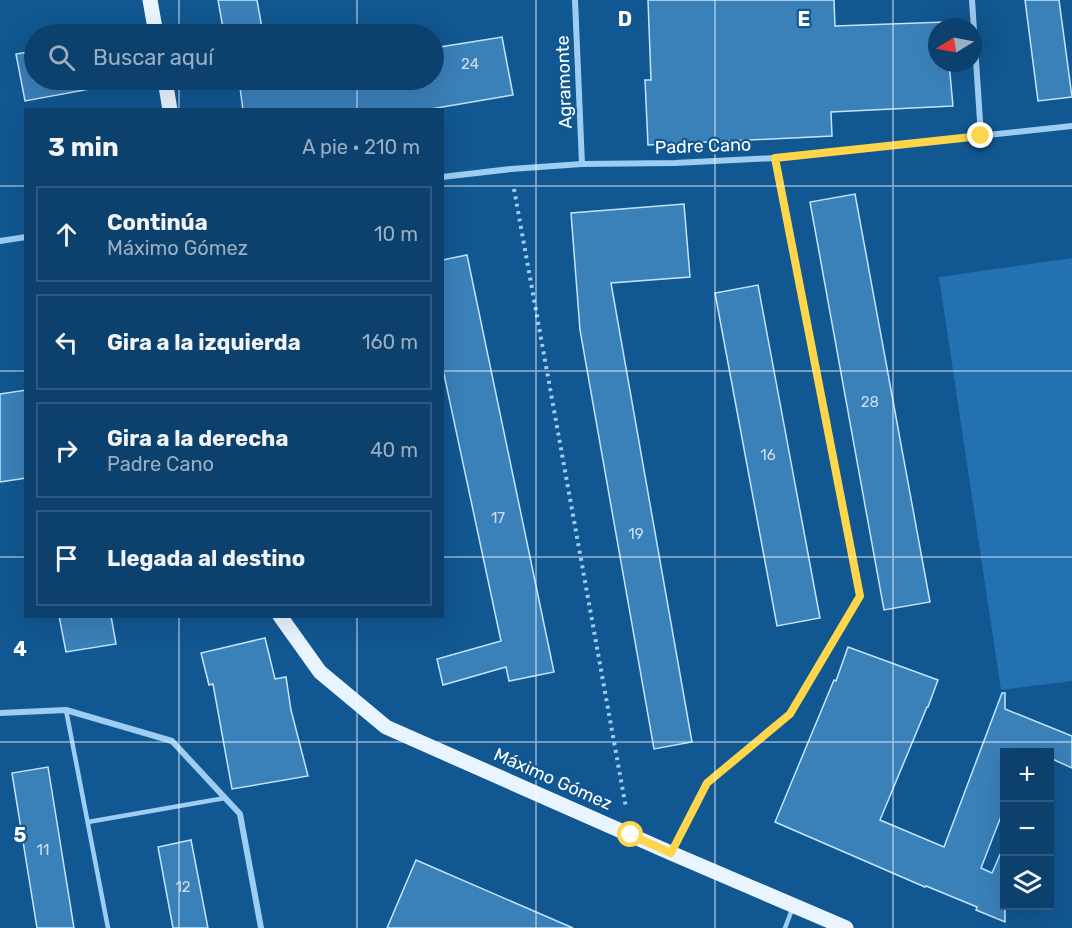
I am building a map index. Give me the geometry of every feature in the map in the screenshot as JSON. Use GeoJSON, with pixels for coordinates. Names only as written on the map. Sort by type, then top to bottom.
{"type":"FeatureCollection","features":[{"type":"Feature","properties":{"kind":"main road"},"geometry":{"type":"LineString","coordinates":[[150,0],[154,24]]}},
{"type":"Feature","properties":{"kind":"main road"},"geometry":{"type":"LineString","coordinates":[[167,90],[170,108]]}},
{"type":"Feature","properties":{"kind":"main road","name":"Máximo Gómez"},"geometry":{"type":"LineString","coordinates":[[281,618],[320,672],[386,727],[846,928]]}},
{"type":"Feature","properties":{"kind":"street","name":"Agramonte"},"geometry":{"type":"LineString","coordinates":[[575,0],[582,164]]}},
{"type":"Feature","properties":{"kind":"street"},"geometry":{"type":"LineString","coordinates":[[972,0],[981,136]]}},
{"type":"Feature","properties":{"kind":"street","name":"Padre Cano"},"geometry":{"type":"LineString","coordinates":[[444,177],[582,164],[675,163],[775,158],[1072,126]]}},
{"type":"Feature","properties":{"kind":"street"},"geometry":{"type":"LineString","coordinates":[[0,241],[24,237]]}},
{"type":"Feature","properties":{"kind":"street"},"geometry":{"type":"LineString","coordinates":[[0,713],[66,710],[172,741],[240,814],[261,928]]}},
{"type":"Feature","properties":{"kind":"lane"},"geometry":{"type":"LineString","coordinates":[[66,710],[108,928]]}},
{"type":"Feature","properties":{"kind":"lane"},"geometry":{"type":"LineString","coordinates":[[88,822],[225,798]]}},
{"type":"Feature","properties":{"kind":"lane"},"geometry":{"type":"LineString","coordinates":[[784,928],[794,905]]}},
{"type":"Feature","properties":{"kind":"path"},"geometry":{"type":"LineString","coordinates":[[671,853],[707,783],[790,714],[860,596],[775,158]]}},
{"type":"Feature","properties":{"kind":"path"},"geometry":{"type":"LineString","coordinates":[[511,169],[631,835]]}},
{"type":"Feature","properties":{"kind":"shaded area"},"geometry":{"type":"Polygon","coordinates":[[[1072,258],[1072,681],[1001,690],[939,277],[1072,258]]]}},
{"type":"Feature","properties":{"kind":"building"},"geometry":{"type":"Polygon","coordinates":[[[218,0],[257,0],[261,24],[222,24],[218,0]]]}},
{"type":"Feature","properties":{"kind":"building"},"geometry":{"type":"Polygon","coordinates":[[[648,0],[834,0],[835,26],[928,23],[928,72],[950,72],[953,106],[831,112],[832,136],[648,145],[645,80],[651,80],[648,0]]]}},
{"type":"Feature","properties":{"kind":"building"},"geometry":{"type":"Polygon","coordinates":[[[1025,0],[1059,0],[1072,97],[1038,101],[1025,0]]]}},
{"type":"Feature","properties":{"kind":"building"},"geometry":{"type":"Polygon","coordinates":[[[502,37],[513,95],[437,108],[243,108],[240,90],[444,90],[444,46],[502,37]]]}},
{"type":"Feature","properties":{"kind":"building"},"geometry":{"type":"Polygon","coordinates":[[[24,53],[24,90],[85,90],[25,101],[16,54],[24,53]]]}},
{"type":"Feature","properties":{"kind":"building"},"geometry":{"type":"Polygon","coordinates":[[[855,194],[930,602],[884,610],[810,202],[855,194]]]}},
{"type":"Feature","properties":{"kind":"building"},"geometry":{"type":"Polygon","coordinates":[[[684,204],[690,277],[611,283],[692,742],[654,749],[580,330],[571,213],[684,204]]]}},
{"type":"Feature","properties":{"kind":"building"},"geometry":{"type":"Polygon","coordinates":[[[467,255],[554,672],[509,681],[506,667],[443,685],[437,659],[501,641],[444,374],[444,260],[467,255]]]}},
{"type":"Feature","properties":{"kind":"building"},"geometry":{"type":"Polygon","coordinates":[[[758,285],[820,618],[777,626],[715,293],[758,285]]]}},
{"type":"Feature","properties":{"kind":"building"},"geometry":{"type":"Polygon","coordinates":[[[24,390],[24,478],[0,482],[0,394],[24,390]]]}},
{"type":"Feature","properties":{"kind":"building"},"geometry":{"type":"Polygon","coordinates":[[[59,618],[111,618],[116,644],[66,652],[59,618]]]}},
{"type":"Feature","properties":{"kind":"building"},"geometry":{"type":"Polygon","coordinates":[[[265,638],[275,679],[286,677],[291,710],[308,776],[232,789],[213,684],[209,685],[201,653],[265,638]]]}},
{"type":"Feature","properties":{"kind":"building"},"geometry":{"type":"Polygon","coordinates":[[[848,647],[938,680],[880,820],[944,847],[1002,693],[1005,693],[1005,709],[1072,736],[1072,768],[1054,760],[1054,748],[1000,748],[1000,819],[981,868],[992,873],[1000,855],[1000,910],[1005,910],[1005,922],[976,910],[977,907],[775,822],[834,680],[836,681],[848,647]]]}},
{"type":"Feature","properties":{"kind":"building"},"geometry":{"type":"Polygon","coordinates":[[[48,767],[74,928],[37,928],[12,773],[48,767]]]}},
{"type":"Feature","properties":{"kind":"building"},"geometry":{"type":"Polygon","coordinates":[[[191,840],[208,928],[173,928],[158,847],[191,840]]]}},
{"type":"Feature","properties":{"kind":"building"},"geometry":{"type":"Polygon","coordinates":[[[416,860],[573,928],[387,928],[416,860]]]}},
{"type":"Feature","properties":{"kind":"route"},"geometry":{"type":"LineString","coordinates":[[631,835],[671,853],[707,783],[790,714],[860,596],[775,158],[981,136]]}}]}
